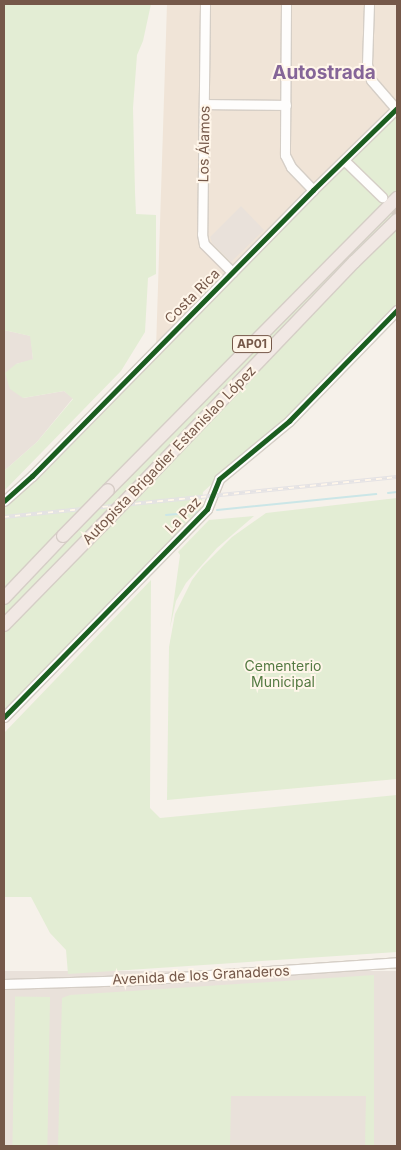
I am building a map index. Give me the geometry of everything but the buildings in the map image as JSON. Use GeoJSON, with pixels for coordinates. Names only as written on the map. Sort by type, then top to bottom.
{"type":"FeatureCollection","features":[{"type":"Feature","properties":{"kind":"highway","name":"Autopista Brigadier Estanislao López"},"geometry":{"type":"LineString","coordinates":[[4,598],[108,490],[397,198]]}},
{"type":"Feature","properties":{"kind":"highway","name":"Autopista Brigadier Estanislao López"},"geometry":{"type":"LineString","coordinates":[[4,625],[354,262],[397,220]]}},
{"type":"Feature","properties":{"kind":"street","name":"Los Álamos"},"geometry":{"type":"LineString","coordinates":[[205,4],[202,234],[204,244],[232,272]]}},
{"type":"Feature","properties":{"kind":"street"},"geometry":{"type":"LineString","coordinates":[[286,4],[285,155],[291,167],[313,190]]}},
{"type":"Feature","properties":{"kind":"street"},"geometry":{"type":"LineString","coordinates":[[368,4],[367,64],[371,80],[397,109]]}},
{"type":"Feature","properties":{"kind":"street"},"geometry":{"type":"LineString","coordinates":[[204,104],[286,105]]}},
{"type":"Feature","properties":{"kind":"street","name":"Costa Rica"},"geometry":{"type":"LineString","coordinates":[[4,501],[32,476],[313,190],[397,109]]}},
{"type":"Feature","properties":{"kind":"street"},"geometry":{"type":"LineString","coordinates":[[345,161],[382,197]]}},
{"type":"Feature","properties":{"kind":"street","name":"La Paz"},"geometry":{"type":"LineString","coordinates":[[4,717],[207,509],[219,479],[289,421],[397,310]]}},
{"type":"Feature","properties":{"kind":"street","name":"Avenida de los Granaderos"},"geometry":{"type":"LineString","coordinates":[[4,984],[136,980],[397,962]]}},
{"type":"Feature","properties":{"kind":"shaded area"},"geometry":{"type":"Polygon","coordinates":[[[167,4],[397,4],[397,108],[156,349],[167,4]]]}},
{"type":"Feature","properties":{"kind":"shaded area"},"geometry":{"type":"Polygon","coordinates":[[[241,206],[264,230],[231,262],[212,243],[210,237],[241,206]]]}},
{"type":"Feature","properties":{"kind":"shaded area"},"geometry":{"type":"Polygon","coordinates":[[[4,330],[31,336],[33,360],[16,364],[23,398],[64,391],[73,398],[37,442],[4,471],[4,330]]]}},
{"type":"Feature","properties":{"kind":"shaded area"},"geometry":{"type":"Polygon","coordinates":[[[4,971],[397,971],[397,1146],[4,1146],[4,971]]]}},
{"type":"Feature","properties":{"kind":"green space"},"geometry":{"type":"Polygon","coordinates":[[[4,4],[151,4],[143,41],[137,55],[133,108],[136,214],[156,215],[156,274],[148,278],[145,332],[121,371],[4,491],[4,471],[37,442],[73,399],[64,391],[23,398],[10,389],[5,373],[16,364],[33,359],[30,336],[4,330],[4,4]]]}},
{"type":"Feature","properties":{"kind":"green space"},"geometry":{"type":"Polygon","coordinates":[[[397,108],[397,316],[203,492],[201,510],[4,717],[4,501],[397,108]]]}},
{"type":"Feature","properties":{"kind":"green space","name":"Cementerio Municipal"},"geometry":{"type":"Polygon","coordinates":[[[397,498],[397,779],[167,800],[169,647],[175,614],[192,580],[202,567],[232,537],[266,513],[397,498]]]}},
{"type":"Feature","properties":{"kind":"green space"},"geometry":{"type":"Polygon","coordinates":[[[254,516],[217,548],[186,583],[176,601],[170,628],[180,555],[178,552],[209,520],[254,516]]]}},
{"type":"Feature","properties":{"kind":"green space"},"geometry":{"type":"Polygon","coordinates":[[[151,580],[150,808],[160,818],[397,795],[397,952],[68,974],[66,950],[50,933],[31,897],[4,897],[4,733],[151,580]]]}},
{"type":"Feature","properties":{"kind":"green space"},"geometry":{"type":"Polygon","coordinates":[[[374,975],[374,1146],[365,1146],[366,1096],[231,1096],[230,1146],[58,1146],[62,998],[70,995],[374,975]]]}},
{"type":"Feature","properties":{"kind":"green space"},"geometry":{"type":"Polygon","coordinates":[[[15,996],[50,997],[47,1146],[12,1145],[15,996]]]}},
{"type":"Feature","properties":{"kind":"waterway"},"geometry":{"type":"LineString","coordinates":[[388,493],[397,492]]}},
{"type":"Feature","properties":{"kind":"waterway"},"geometry":{"type":"LineString","coordinates":[[217,510],[376,494]]}},
{"type":"Feature","properties":{"kind":"waterway"},"geometry":{"type":"LineString","coordinates":[[166,515],[198,512]]}},
{"type":"Feature","properties":{"kind":"tunnel"},"geometry":{"type":"LineString","coordinates":[[382,197],[397,213]]}},
{"type":"Feature","properties":{"kind":"railway"},"geometry":{"type":"LineString","coordinates":[[4,517],[397,477]]}},
{"type":"Feature","properties":{"kind":"cycle path"},"geometry":{"type":"LineString","coordinates":[[4,501],[32,476],[313,190],[397,108]]}},
{"type":"Feature","properties":{"kind":"cycle path"},"geometry":{"type":"LineString","coordinates":[[4,717],[207,509],[219,479],[289,421],[397,310]]}},
{"type":"Feature","properties":{"kind":"district","name":"Autostrada"},"geometry":{"type":"Point","coordinates":[324,73]}}]}
